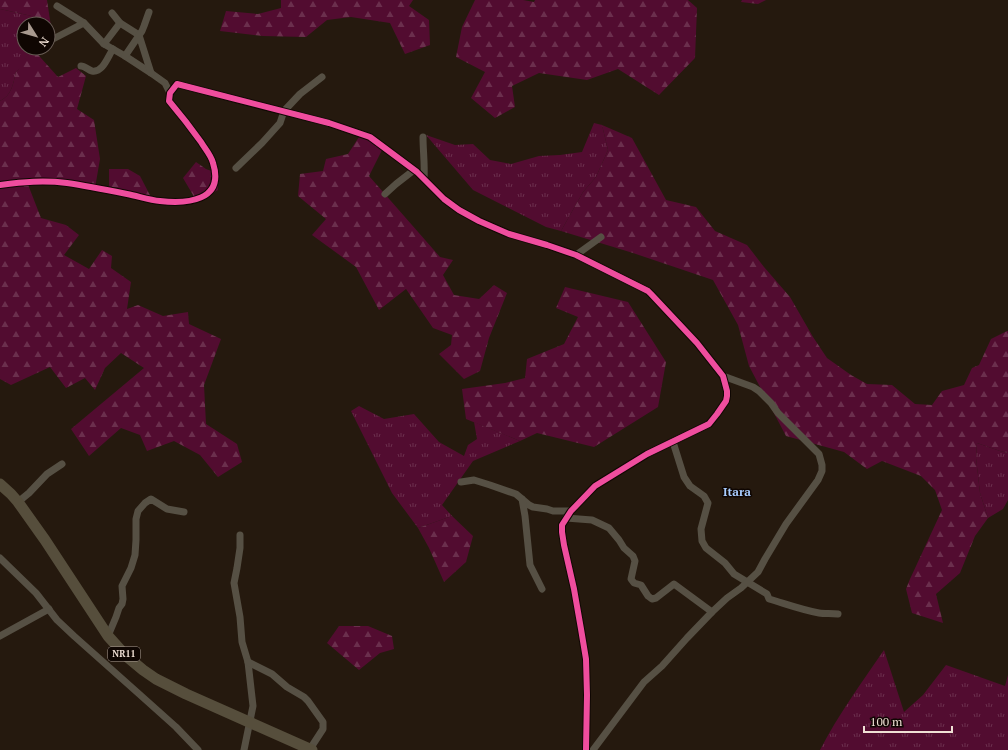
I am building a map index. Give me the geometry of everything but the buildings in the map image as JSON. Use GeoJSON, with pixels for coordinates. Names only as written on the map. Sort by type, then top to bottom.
{"type":"FeatureCollection","features":[{"type":"Feature","properties":{"kind":"highway","name":"NR11"},"geometry":{"type":"LineString","coordinates":[[0,484],[18,502],[45,540],[108,636],[125,654],[156,678],[186,694],[311,749]]}},
{"type":"Feature","properties":{"kind":"street"},"geometry":{"type":"LineString","coordinates":[[57,6],[84,23],[104,44],[125,56],[165,83],[170,93]]}},
{"type":"Feature","properties":{"kind":"street"},"geometry":{"type":"LineString","coordinates":[[125,56],[144,26],[149,12]]}},
{"type":"Feature","properties":{"kind":"street"},"geometry":{"type":"LineString","coordinates":[[112,13],[120,22],[139,35],[151,73]]}},
{"type":"Feature","properties":{"kind":"street"},"geometry":{"type":"LineString","coordinates":[[104,44],[120,22]]}},
{"type":"Feature","properties":{"kind":"street"},"geometry":{"type":"LineString","coordinates":[[56,37],[84,23]]}},
{"type":"Feature","properties":{"kind":"street"},"geometry":{"type":"LineString","coordinates":[[81,66],[85,66],[89,70],[99,70],[113,49]]}},
{"type":"Feature","properties":{"kind":"street"},"geometry":{"type":"LineString","coordinates":[[236,168],[280,123],[284,111],[300,94],[322,77]]}},
{"type":"Feature","properties":{"kind":"street"},"geometry":{"type":"LineString","coordinates":[[0,185],[38,181],[66,183],[160,201],[182,201],[196,199],[206,195],[212,190],[214,184],[215,176],[213,162],[201,143],[169,101],[170,93],[177,84],[329,123],[370,137],[414,170],[444,199],[459,210],[508,234],[576,255],[648,291],[664,306],[697,342],[722,376],[727,391],[727,396],[726,401],[709,424],[647,454],[596,486],[571,511],[562,525],[564,545],[582,629],[586,659],[586,750]]}},
{"type":"Feature","properties":{"kind":"street"},"geometry":{"type":"LineString","coordinates":[[423,137],[423,156],[425,165],[424,179]]}},
{"type":"Feature","properties":{"kind":"street"},"geometry":{"type":"LineString","coordinates":[[385,194],[414,170]]}},
{"type":"Feature","properties":{"kind":"street"},"geometry":{"type":"LineString","coordinates":[[576,255],[601,237]]}},
{"type":"Feature","properties":{"kind":"street"},"geometry":{"type":"LineString","coordinates":[[593,750],[644,682],[662,666],[712,612],[758,572],[786,524],[818,480],[822,471],[819,454],[778,413],[771,403],[753,387],[722,376]]}},
{"type":"Feature","properties":{"kind":"street"},"geometry":{"type":"LineString","coordinates":[[673,442],[684,477],[690,486],[704,496],[708,503],[701,529],[702,541],[706,548],[725,563],[734,574],[767,594],[769,599],[809,611],[838,614]]}},
{"type":"Feature","properties":{"kind":"street"},"geometry":{"type":"LineString","coordinates":[[18,502],[47,474],[62,464]]}},
{"type":"Feature","properties":{"kind":"street"},"geometry":{"type":"LineString","coordinates":[[461,482],[474,480],[516,494],[529,505],[553,511],[571,511]]}},
{"type":"Feature","properties":{"kind":"street"},"geometry":{"type":"LineString","coordinates":[[108,636],[122,604],[122,586],[131,568],[135,555],[136,519],[138,511],[151,499],[166,509],[184,512]]}},
{"type":"Feature","properties":{"kind":"street"},"geometry":{"type":"LineString","coordinates":[[522,499],[530,565],[542,589]]}},
{"type":"Feature","properties":{"kind":"street"},"geometry":{"type":"LineString","coordinates":[[566,518],[592,520],[609,528],[624,548],[633,556],[635,561],[631,579],[634,583],[642,585],[648,596],[652,599],[656,598],[674,584],[712,612]]}},
{"type":"Feature","properties":{"kind":"street"},"geometry":{"type":"LineString","coordinates":[[240,535],[240,548],[234,583],[240,617],[242,642],[248,662],[253,706],[244,750]]}},
{"type":"Feature","properties":{"kind":"street"},"geometry":{"type":"LineString","coordinates":[[0,558],[36,593],[57,620],[176,727],[198,750]]}},
{"type":"Feature","properties":{"kind":"street"},"geometry":{"type":"LineString","coordinates":[[0,636],[49,609]]}},
{"type":"Feature","properties":{"kind":"street"},"geometry":{"type":"LineString","coordinates":[[248,662],[272,674],[287,687],[304,697],[323,722],[323,729],[311,749]]}},
{"type":"Feature","properties":{"kind":"green space"},"geometry":{"type":"Polygon","coordinates":[[[0,0],[47,0],[49,16],[32,16],[0,9],[0,0]]]}},
{"type":"Feature","properties":{"kind":"green space"},"geometry":{"type":"Polygon","coordinates":[[[281,0],[413,0],[409,6],[429,20],[430,45],[405,54],[390,23],[351,17],[327,20],[306,37],[263,36],[220,31],[226,11],[258,14],[281,8],[281,0]]]}},
{"type":"Feature","properties":{"kind":"green space"},"geometry":{"type":"Polygon","coordinates":[[[475,0],[523,0],[534,2],[535,0],[688,0],[697,8],[695,58],[659,95],[618,69],[587,80],[539,73],[512,86],[515,107],[495,118],[471,98],[485,72],[456,57],[462,27],[475,0]]]}},
{"type":"Feature","properties":{"kind":"green space"},"geometry":{"type":"Polygon","coordinates":[[[742,0],[766,0],[758,4],[741,2],[742,0]]]}},
{"type":"Feature","properties":{"kind":"green space"},"geometry":{"type":"Polygon","coordinates":[[[0,9],[32,16],[16,16],[16,56],[27,56],[21,67],[16,72],[10,92],[0,101],[0,9]]]}},
{"type":"Feature","properties":{"kind":"green space"},"geometry":{"type":"Polygon","coordinates":[[[27,56],[39,56],[58,77],[76,68],[86,76],[77,109],[94,120],[100,159],[95,188],[27,182],[41,218],[66,225],[79,235],[64,255],[89,269],[102,250],[112,256],[111,268],[131,282],[127,309],[138,305],[163,316],[188,312],[189,324],[221,339],[204,385],[206,424],[237,444],[242,462],[218,477],[200,455],[174,441],[147,451],[140,435],[121,428],[89,456],[71,429],[144,368],[121,353],[105,368],[95,390],[85,378],[66,388],[50,367],[11,385],[0,379],[0,101],[10,92],[18,70],[27,56]]]}},
{"type":"Feature","properties":{"kind":"green space"},"geometry":{"type":"Polygon","coordinates":[[[594,123],[602,125],[608,150],[596,177],[583,192],[561,231],[546,227],[473,190],[426,135],[455,145],[473,144],[490,160],[511,164],[539,156],[582,152],[594,123]]]}},
{"type":"Feature","properties":{"kind":"green space"},"geometry":{"type":"Polygon","coordinates":[[[602,125],[632,138],[666,200],[696,207],[715,231],[747,245],[790,297],[827,358],[867,384],[892,385],[915,404],[932,405],[942,391],[964,385],[972,368],[979,365],[991,339],[1008,331],[1008,453],[977,443],[976,458],[980,493],[988,518],[975,536],[960,573],[936,594],[943,623],[912,613],[906,589],[942,510],[935,490],[921,476],[882,461],[867,469],[844,452],[786,436],[749,366],[738,325],[713,280],[561,231],[583,192],[596,177],[608,150],[602,125]]]}},
{"type":"Feature","properties":{"kind":"green space"},"geometry":{"type":"Polygon","coordinates":[[[359,137],[384,146],[369,176],[440,257],[453,260],[443,275],[454,295],[479,299],[494,285],[507,293],[489,338],[480,371],[464,379],[439,354],[451,345],[452,335],[433,328],[406,289],[379,310],[356,267],[312,235],[326,219],[298,196],[300,174],[323,171],[326,159],[348,154],[359,137]]]}},
{"type":"Feature","properties":{"kind":"green space"},"geometry":{"type":"Polygon","coordinates":[[[196,162],[206,169],[217,173],[218,190],[193,202],[193,195],[183,178],[196,162]]]}},
{"type":"Feature","properties":{"kind":"green space"},"geometry":{"type":"Polygon","coordinates":[[[109,169],[128,169],[140,176],[153,201],[109,191],[109,169]]]}},
{"type":"Feature","properties":{"kind":"green space"},"geometry":{"type":"Polygon","coordinates":[[[565,287],[628,302],[666,362],[658,407],[594,447],[537,433],[520,441],[466,419],[462,389],[505,383],[525,378],[527,359],[564,344],[578,317],[556,308],[565,287]]]}},
{"type":"Feature","properties":{"kind":"green space"},"geometry":{"type":"Polygon","coordinates":[[[359,406],[384,419],[414,414],[439,442],[464,456],[468,445],[477,439],[474,422],[520,441],[473,461],[442,505],[452,516],[418,528],[392,493],[351,411],[359,406]]]}},
{"type":"Feature","properties":{"kind":"green space"},"geometry":{"type":"Polygon","coordinates":[[[977,443],[1008,453],[1008,500],[1003,509],[988,518],[980,493],[976,458],[977,443]]]}},
{"type":"Feature","properties":{"kind":"green space"},"geometry":{"type":"Polygon","coordinates":[[[452,516],[473,536],[466,562],[444,582],[429,548],[418,528],[452,516]]]}},
{"type":"Feature","properties":{"kind":"green space"},"geometry":{"type":"Polygon","coordinates":[[[339,626],[368,626],[392,636],[394,649],[380,653],[359,670],[327,643],[339,626]]]}},
{"type":"Feature","properties":{"kind":"green space"},"geometry":{"type":"Polygon","coordinates":[[[884,650],[904,712],[923,695],[946,665],[1005,686],[1008,675],[1008,750],[820,750],[842,711],[884,650]]]}},
{"type":"Feature","properties":{"kind":"cycle path"},"geometry":{"type":"LineString","coordinates":[[0,185],[33,182],[58,182],[97,188],[152,200],[171,202],[192,200],[209,193],[214,185],[215,176],[212,160],[201,142],[169,101],[170,93],[177,84],[329,123],[370,137],[417,172],[444,199],[459,210],[479,221],[509,234],[576,255],[648,291],[697,343],[723,376],[727,396],[726,401],[709,424],[647,454],[595,486],[571,511],[562,525],[564,545],[574,589],[586,659],[586,750]]}},
{"type":"Feature","properties":{"kind":"district","name":"Itara"},"geometry":{"type":"Point","coordinates":[737,491]}}]}
